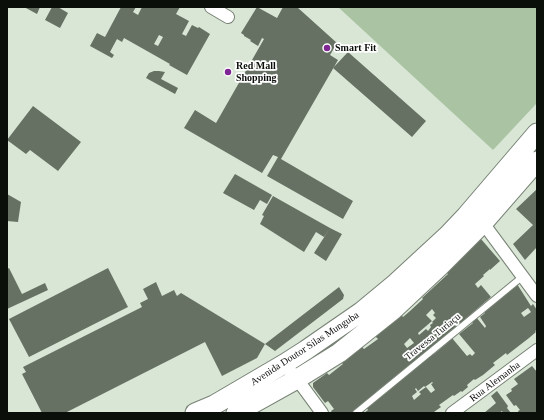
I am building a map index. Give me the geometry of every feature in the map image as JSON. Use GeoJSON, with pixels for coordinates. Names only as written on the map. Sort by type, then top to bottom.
{"type":"FeatureCollection","features":[{"type":"Feature","properties":{"kind":"main road","name":"Avenida Doutor Silas Munguba"},"geometry":{"type":"LineString","coordinates":[[196,413],[214,405],[284,364],[361,312],[396,283],[448,235],[537,133]]}},
{"type":"Feature","properties":{"kind":"main road","name":"Avenida Doutor Silas Munguba"},"geometry":{"type":"LineString","coordinates":[[236,413],[297,379],[339,353],[393,310],[483,223],[537,161]]}},
{"type":"Feature","properties":{"kind":"street"},"geometry":{"type":"LineString","coordinates":[[211,7],[228,17]]}},
{"type":"Feature","properties":{"kind":"street"},"geometry":{"type":"LineString","coordinates":[[483,223],[537,296]]}},
{"type":"Feature","properties":{"kind":"street","name":"Rua Alemanha"},"geometry":{"type":"LineString","coordinates":[[452,413],[537,350]]}},
{"type":"Feature","properties":{"kind":"street"},"geometry":{"type":"LineString","coordinates":[[284,364],[322,413]]}},
{"type":"Feature","properties":{"kind":"lane","name":"Travessa Turiaçu"},"geometry":{"type":"LineString","coordinates":[[356,413],[522,277]]}},
{"type":"Feature","properties":{"kind":"green space"},"geometry":{"type":"Polygon","coordinates":[[[338,7],[537,7],[537,103],[493,150],[338,7]]]}},
{"type":"Feature","properties":{"kind":"building"},"geometry":{"type":"Polygon","coordinates":[[[24,7],[40,7],[37,14],[24,7]]]}},
{"type":"Feature","properties":{"kind":"building"},"geometry":{"type":"Polygon","coordinates":[[[52,7],[58,7],[68,13],[60,28],[45,20],[52,7]]]}},
{"type":"Feature","properties":{"kind":"building"},"geometry":{"type":"Polygon","coordinates":[[[121,7],[136,7],[133,12],[138,15],[142,7],[180,7],[176,14],[189,21],[182,34],[186,36],[192,25],[198,28],[199,27],[210,34],[187,75],[124,38],[122,42],[117,39],[110,52],[114,55],[112,58],[90,46],[97,33],[105,37],[121,7]],[[159,35],[154,44],[158,46],[163,37],[159,35]]]}},
{"type":"Feature","properties":{"kind":"building"},"geometry":{"type":"Polygon","coordinates":[[[257,7],[277,18],[283,7],[297,7],[337,43],[330,55],[338,60],[281,159],[353,201],[343,219],[267,176],[278,157],[273,155],[262,173],[184,128],[195,110],[216,123],[264,39],[262,38],[258,46],[241,33],[257,7]]]}},
{"type":"Feature","properties":{"kind":"building"},"geometry":{"type":"Polygon","coordinates":[[[348,52],[426,121],[412,137],[333,68],[348,52]]]}},
{"type":"Feature","properties":{"kind":"building"},"geometry":{"type":"Polygon","coordinates":[[[154,71],[165,72],[161,79],[178,88],[175,94],[146,78],[149,73],[154,71]]]}},
{"type":"Feature","properties":{"kind":"building"},"geometry":{"type":"Polygon","coordinates":[[[33,106],[81,142],[58,171],[30,150],[26,154],[7,140],[33,106]]]}},
{"type":"Feature","properties":{"kind":"building"},"geometry":{"type":"Polygon","coordinates":[[[235,174],[272,195],[267,204],[260,200],[254,210],[223,193],[235,174]]]}},
{"type":"Feature","properties":{"kind":"building"},"geometry":{"type":"Polygon","coordinates":[[[537,189],[537,247],[525,260],[513,244],[533,225],[516,209],[537,189]]]}},
{"type":"Feature","properties":{"kind":"building"},"geometry":{"type":"Polygon","coordinates":[[[7,194],[21,202],[18,222],[7,221],[7,194]]]}},
{"type":"Feature","properties":{"kind":"building"},"geometry":{"type":"Polygon","coordinates":[[[273,196],[330,228],[324,237],[316,232],[304,252],[260,224],[264,216],[262,215],[273,196]]]}},
{"type":"Feature","properties":{"kind":"building"},"geometry":{"type":"Polygon","coordinates":[[[330,228],[342,234],[326,261],[314,253],[330,228]]]}},
{"type":"Feature","properties":{"kind":"building"},"geometry":{"type":"Polygon","coordinates":[[[481,239],[500,261],[483,275],[484,276],[475,284],[478,288],[481,285],[491,297],[460,325],[376,392],[377,394],[353,413],[332,413],[331,411],[334,409],[328,401],[325,403],[313,387],[313,383],[327,373],[329,375],[343,364],[340,361],[362,347],[364,349],[378,339],[375,336],[401,314],[403,317],[410,311],[448,274],[446,272],[481,239]],[[432,309],[426,315],[432,321],[418,333],[419,335],[426,329],[428,331],[431,327],[430,325],[436,318],[433,315],[435,313],[432,309]],[[410,338],[404,344],[407,348],[414,343],[410,338]]]}},
{"type":"Feature","properties":{"kind":"building"},"geometry":{"type":"Polygon","coordinates":[[[9,268],[22,294],[45,283],[48,290],[7,309],[7,269],[9,268]]]}},
{"type":"Feature","properties":{"kind":"building"},"geometry":{"type":"Polygon","coordinates":[[[108,268],[128,307],[29,357],[9,319],[108,268]]]}},
{"type":"Feature","properties":{"kind":"building"},"geometry":{"type":"Polygon","coordinates":[[[156,282],[162,296],[174,290],[177,296],[181,293],[265,344],[257,358],[222,376],[205,342],[65,413],[42,413],[22,374],[26,372],[23,367],[142,307],[140,303],[148,299],[143,289],[156,282]]]}},
{"type":"Feature","properties":{"kind":"building"},"geometry":{"type":"Polygon","coordinates":[[[517,284],[531,306],[533,304],[537,310],[537,330],[507,355],[506,353],[493,363],[495,365],[483,375],[475,380],[474,379],[462,392],[461,391],[454,396],[453,395],[439,405],[441,407],[432,413],[364,413],[368,410],[366,407],[393,387],[392,385],[433,352],[434,354],[452,338],[467,356],[470,354],[472,356],[475,353],[459,334],[473,323],[471,321],[476,317],[485,328],[486,326],[480,317],[485,313],[484,311],[517,284]],[[528,308],[521,313],[524,317],[531,312],[528,308]],[[432,382],[418,391],[416,388],[415,389],[417,392],[412,396],[414,400],[421,394],[419,392],[426,387],[431,393],[435,390],[431,384],[433,383],[432,382]]]}},
{"type":"Feature","properties":{"kind":"building"},"geometry":{"type":"Polygon","coordinates":[[[339,287],[344,295],[343,299],[275,351],[265,344],[339,287]]]}},
{"type":"Feature","properties":{"kind":"building"},"geometry":{"type":"Polygon","coordinates":[[[532,366],[537,372],[537,413],[519,413],[518,411],[520,410],[516,405],[514,406],[506,395],[518,384],[514,379],[532,366]]]}},
{"type":"Feature","properties":{"kind":"building"},"geometry":{"type":"Polygon","coordinates":[[[497,391],[508,406],[507,408],[511,413],[503,413],[502,411],[499,413],[484,413],[496,403],[491,396],[497,391]]]}},
{"type":"Feature","properties":{"kind":"place","name":"Smart Fit"},"geometry":{"type":"Point","coordinates":[327,48]}},
{"type":"Feature","properties":{"kind":"place","name":"Red Mall Shopping"},"geometry":{"type":"Point","coordinates":[228,72]}}]}
